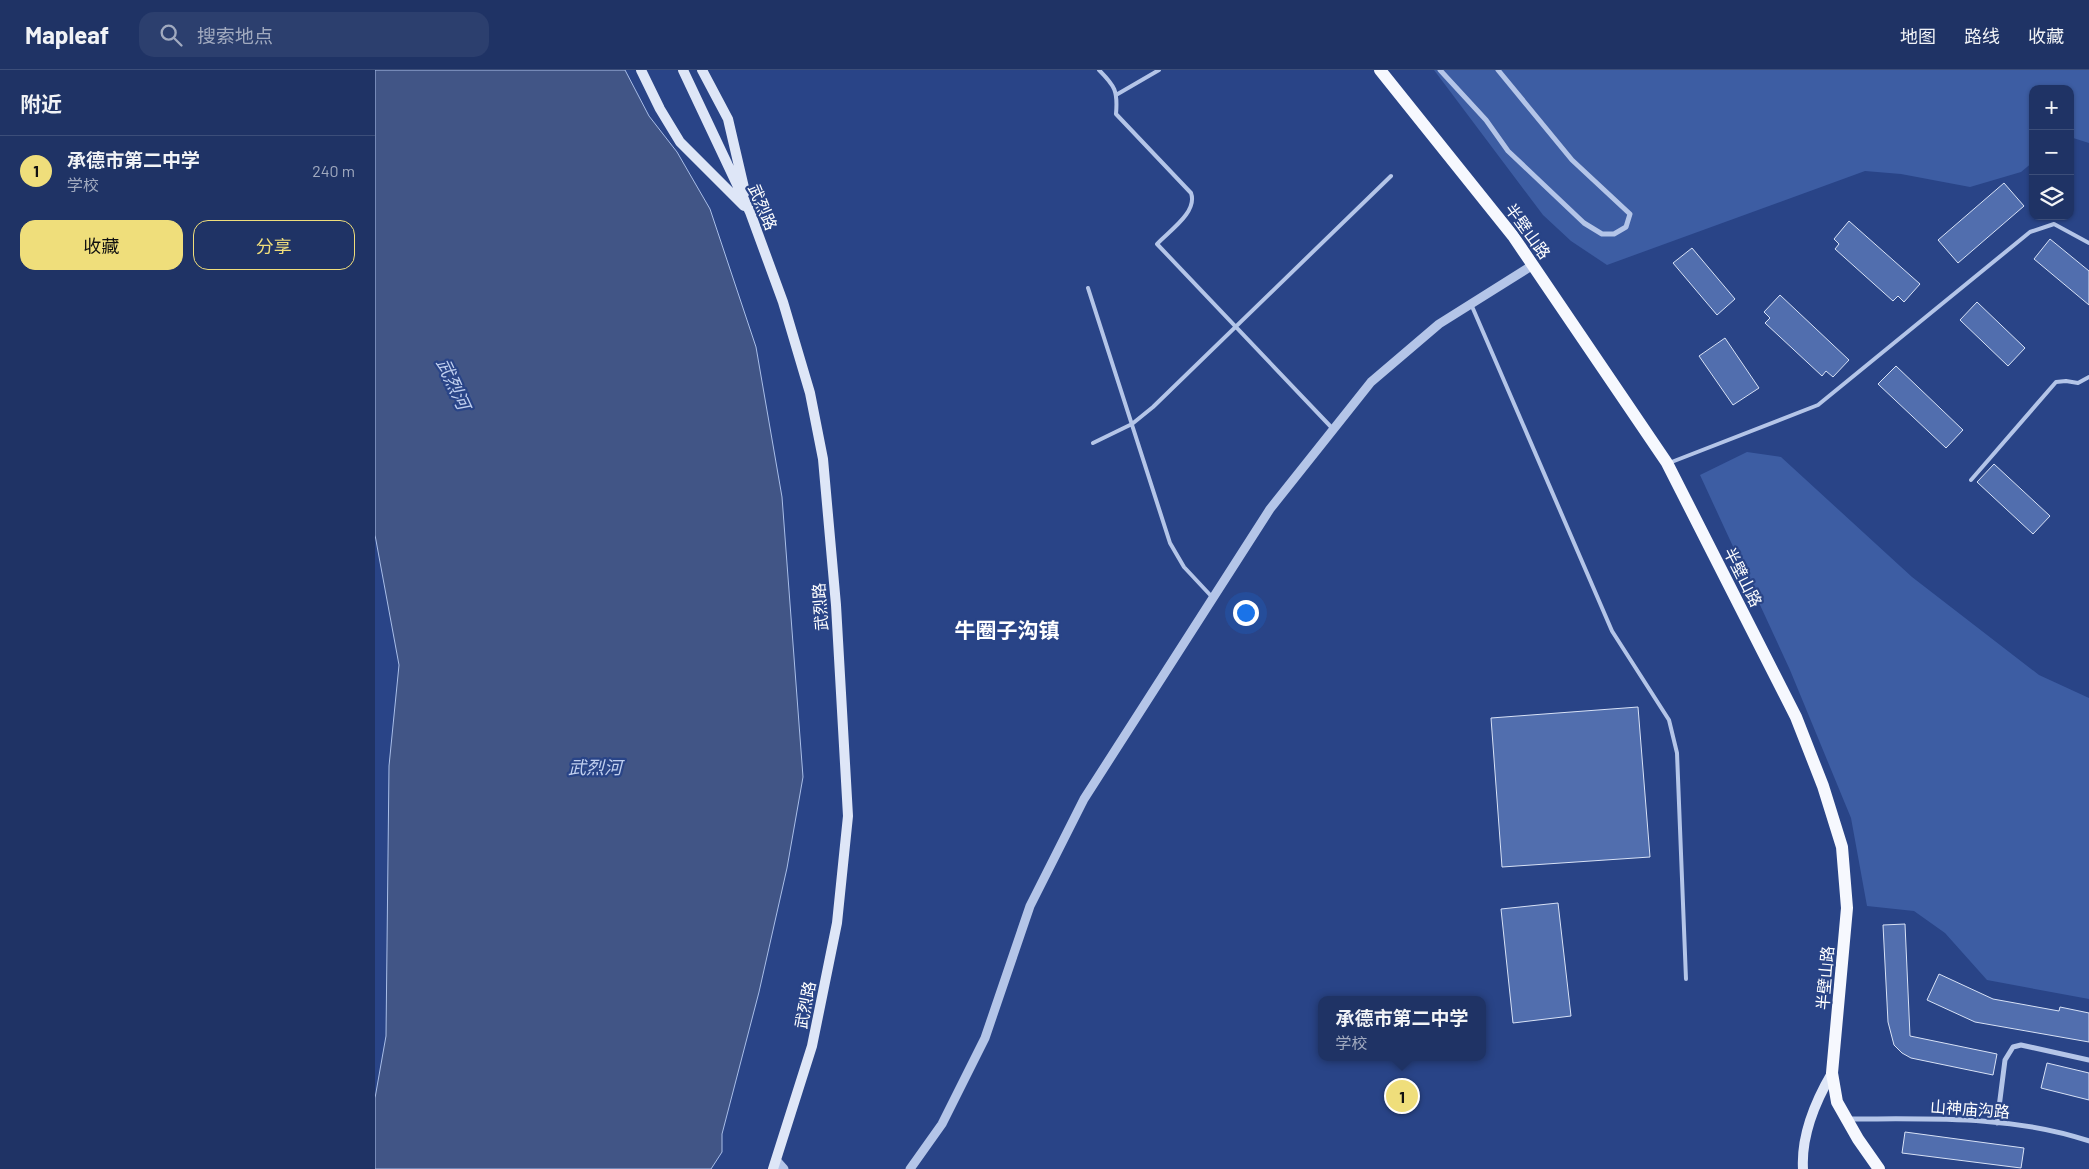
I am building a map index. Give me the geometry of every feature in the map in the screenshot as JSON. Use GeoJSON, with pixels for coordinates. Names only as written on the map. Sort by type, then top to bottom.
{"type":"FeatureCollection","features":[{"type":"Feature","properties":{"kind":"main road"},"geometry":{"type":"LineString","coordinates":[[641,70],[660,109],[680,142],[751,212]]}},
{"type":"Feature","properties":{"kind":"main road","name":"武烈路"},"geometry":{"type":"LineString","coordinates":[[683,70],[751,212],[783,302],[811,392],[823,458],[836,605],[848,816],[837,923],[812,1046],[775,1165],[768,1169]]}},
{"type":"Feature","properties":{"kind":"main road"},"geometry":{"type":"LineString","coordinates":[[703,70],[728,119],[751,212]]}},
{"type":"Feature","properties":{"kind":"main road","name":"半壁山路"},"geometry":{"type":"LineString","coordinates":[[1380,70],[1513,236],[1667,464],[1796,717],[1823,786],[1841,847],[1847,908],[1832,1073],[1837,1102],[1879,1169]]}},
{"type":"Feature","properties":{"kind":"main road"},"geometry":{"type":"LineString","coordinates":[[1803,1169],[1802,1156],[1807,1131],[1818,1096],[1832,1073]]}},
{"type":"Feature","properties":{"kind":"street"},"geometry":{"type":"LineString","coordinates":[[1440,70],[1486,120],[1508,150],[1585,223],[1602,234],[1614,234],[1626,227],[1630,214],[1572,160],[1498,70]]}},
{"type":"Feature","properties":{"kind":"street"},"geometry":{"type":"LineString","coordinates":[[910,1169],[942,1124],[985,1038],[1029,906],[1084,799],[1270,509],[1371,382],[1439,324],[1533,265]]}},
{"type":"Feature","properties":{"kind":"street"},"geometry":{"type":"LineString","coordinates":[[1997,1123],[2005,1060],[2013,1047],[2021,1045],[2089,1060]]}},
{"type":"Feature","properties":{"kind":"street","name":"山神庙沟路"},"geometry":{"type":"LineString","coordinates":[[1847,1119],[1952,1118],[2024,1126],[2089,1141]]}},
{"type":"Feature","properties":{"kind":"street"},"geometry":{"type":"LineString","coordinates":[[775,1165],[784,1169]]}},
{"type":"Feature","properties":{"kind":"lane"},"geometry":{"type":"LineString","coordinates":[[1099,70],[1113,85],[1116,95],[1116,114],[1191,193],[1193,199],[1192,208],[1157,244],[1333,429]]}},
{"type":"Feature","properties":{"kind":"lane"},"geometry":{"type":"LineString","coordinates":[[1116,95],[1159,70]]}},
{"type":"Feature","properties":{"kind":"lane"},"geometry":{"type":"LineString","coordinates":[[1093,444],[1132,424],[1153,407],[1391,176]]}},
{"type":"Feature","properties":{"kind":"lane"},"geometry":{"type":"LineString","coordinates":[[1667,464],[1818,405],[2030,232],[2054,224],[2089,243]]}},
{"type":"Feature","properties":{"kind":"lane"},"geometry":{"type":"LineString","coordinates":[[1088,288],[1170,542],[1184,567],[1213,598]]}},
{"type":"Feature","properties":{"kind":"lane"},"geometry":{"type":"LineString","coordinates":[[1471,304],[1612,631],[1669,720],[1677,753],[1686,979]]}},
{"type":"Feature","properties":{"kind":"lane"},"geometry":{"type":"LineString","coordinates":[[1971,480],[2056,382],[2078,383],[2089,377]]}},
{"type":"Feature","properties":{"kind":"shaded area"},"geometry":{"type":"Polygon","coordinates":[[[1434,70],[2089,70],[2089,143],[2074,138],[2074,85],[2029,85],[2029,165],[2021,172],[1970,187],[1901,174],[1865,171],[1607,265],[1571,241],[1543,215],[1434,70]]]}},
{"type":"Feature","properties":{"kind":"shaded area"},"geometry":{"type":"Polygon","coordinates":[[[1747,452],[1781,457],[1912,577],[2039,675],[2089,698],[2089,999],[1987,980],[1945,933],[1914,911],[1867,906],[1851,818],[1790,670],[1700,475],[1747,452]]]}},
{"type":"Feature","properties":{"kind":"water","name":"武烈河"},"geometry":{"type":"Polygon","coordinates":[[[375,70],[625,70],[649,116],[677,152],[710,209],[756,347],[782,497],[803,777],[787,868],[759,992],[722,1134],[722,1152],[711,1169],[375,1169],[375,1098],[386,1036],[389,766],[399,665],[375,535],[375,70]]]}},
{"type":"Feature","properties":{"kind":"building"},"geometry":{"type":"Polygon","coordinates":[[[2004,183],[2024,206],[1958,263],[1938,240],[2004,183]]]}},
{"type":"Feature","properties":{"kind":"building"},"geometry":{"type":"Polygon","coordinates":[[[1849,221],[1920,284],[1904,302],[1898,296],[1893,301],[1835,249],[1839,244],[1834,239],[1849,221]]]}},
{"type":"Feature","properties":{"kind":"building"},"geometry":{"type":"Polygon","coordinates":[[[2050,239],[2089,271],[2089,305],[2034,259],[2050,239]]]}},
{"type":"Feature","properties":{"kind":"building"},"geometry":{"type":"Polygon","coordinates":[[[1692,248],[1735,299],[1717,315],[1673,263],[1692,248]]]}},
{"type":"Feature","properties":{"kind":"building"},"geometry":{"type":"Polygon","coordinates":[[[1780,295],[1849,360],[1833,377],[1826,371],[1822,376],[1765,323],[1770,318],[1764,312],[1780,295]]]}},
{"type":"Feature","properties":{"kind":"building"},"geometry":{"type":"Polygon","coordinates":[[[1977,302],[2025,348],[2008,366],[1960,320],[1977,302]]]}},
{"type":"Feature","properties":{"kind":"building"},"geometry":{"type":"Polygon","coordinates":[[[1725,338],[1759,388],[1733,405],[1699,356],[1725,338]]]}},
{"type":"Feature","properties":{"kind":"building"},"geometry":{"type":"Polygon","coordinates":[[[1896,366],[1963,430],[1946,448],[1878,384],[1896,366]]]}},
{"type":"Feature","properties":{"kind":"building"},"geometry":{"type":"Polygon","coordinates":[[[1994,464],[2050,516],[2033,534],[1977,482],[1994,464]]]}},
{"type":"Feature","properties":{"kind":"building"},"geometry":{"type":"Polygon","coordinates":[[[1638,707],[1650,857],[1502,867],[1491,718],[1638,707]]]}},
{"type":"Feature","properties":{"kind":"building"},"geometry":{"type":"Polygon","coordinates":[[[1558,903],[1571,1016],[1513,1023],[1501,909],[1558,903]]]}},
{"type":"Feature","properties":{"kind":"building"},"geometry":{"type":"Polygon","coordinates":[[[1905,924],[1910,1036],[1997,1054],[1993,1075],[1911,1058],[1894,1045],[1888,1022],[1883,925],[1905,924]]]}},
{"type":"Feature","properties":{"kind":"building"},"geometry":{"type":"Polygon","coordinates":[[[1939,974],[1993,999],[2059,1011],[2060,1007],[2089,1013],[2089,1042],[1975,1022],[1927,1000],[1939,974]]]}},
{"type":"Feature","properties":{"kind":"building"},"geometry":{"type":"Polygon","coordinates":[[[2047,1063],[2089,1073],[2089,1100],[2041,1088],[2047,1063]]]}},
{"type":"Feature","properties":{"kind":"building"},"geometry":{"type":"Polygon","coordinates":[[[1905,1132],[2024,1148],[2021,1168],[1902,1153],[1905,1132]]]}},
{"type":"Feature","properties":{"kind":"place","name":"承德市第二中学"},"geometry":{"type":"Point","coordinates":[1402,1096]}},
{"type":"Feature","properties":{"kind":"district","name":"牛圈子沟镇"},"geometry":{"type":"Point","coordinates":[1007,631]}}]}
